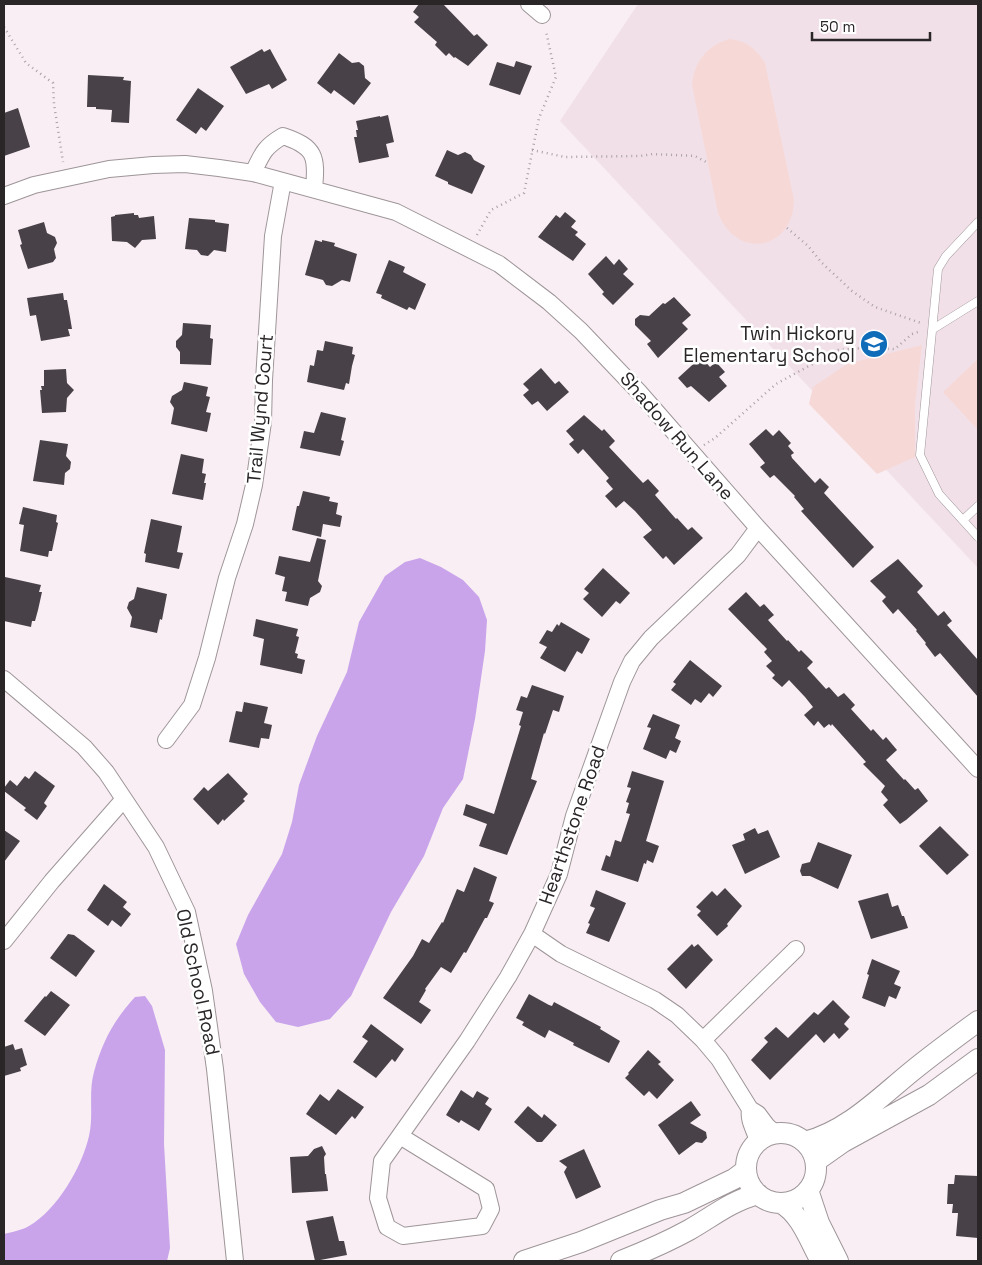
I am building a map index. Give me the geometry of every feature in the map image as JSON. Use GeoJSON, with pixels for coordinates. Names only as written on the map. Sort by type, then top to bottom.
{"type":"FeatureCollection","features":[{"type":"Feature","properties":{"kind":"street"},"geometry":{"type":"LineString","coordinates":[[529,4],[542,14]]}},
{"type":"Feature","properties":{"kind":"street"},"geometry":{"type":"LineString","coordinates":[[253,173],[269,144],[283,136],[301,142],[313,155],[316,170],[314,189]]}},
{"type":"Feature","properties":{"kind":"street","name":"Shadow Run Lane"},"geometry":{"type":"LineString","coordinates":[[4,196],[34,185],[109,169],[185,164],[253,173],[396,212],[499,264],[581,330],[639,392],[758,528],[978,769]]}},
{"type":"Feature","properties":{"kind":"street","name":"Trail Wynd Court"},"geometry":{"type":"LineString","coordinates":[[166,740],[192,706],[207,658],[227,578],[245,524],[254,485],[263,422],[273,236],[283,181]]}},
{"type":"Feature","properties":{"kind":"street","name":"Hearthstone Road"},"geometry":{"type":"LineString","coordinates":[[400,1136],[486,1189],[491,1209],[482,1226],[404,1236],[387,1227],[378,1198],[382,1161],[472,1033],[508,977],[532,934],[559,874],[574,816],[622,682],[632,661],[651,638],[738,555],[758,528]]}},
{"type":"Feature","properties":{"kind":"street","name":"Old School Road"},"geometry":{"type":"LineString","coordinates":[[4,679],[84,747],[106,772],[156,847],[187,912],[204,992],[216,1069],[235,1261]]}},
{"type":"Feature","properties":{"kind":"street"},"geometry":{"type":"LineString","coordinates":[[4,940],[52,881],[124,799]]}},
{"type":"Feature","properties":{"kind":"street"},"geometry":{"type":"LineString","coordinates":[[532,934],[561,954],[655,1000],[677,1015],[703,1040],[724,1066],[750,1109],[749,1118],[756,1134],[766,1137]]}},
{"type":"Feature","properties":{"kind":"street"},"geometry":{"type":"LineString","coordinates":[[703,1040],[796,949]]}},
{"type":"Feature","properties":{"kind":"street"},"geometry":{"type":"LineString","coordinates":[[805,1142],[820,1138],[834,1131],[861,1114],[930,1057],[978,1021]]}},
{"type":"Feature","properties":{"kind":"street"},"geometry":{"type":"LineString","coordinates":[[816,1161],[843,1142],[929,1095],[978,1059]]}},
{"type":"Feature","properties":{"kind":"street"},"geometry":{"type":"LineString","coordinates":[[786,1132],[805,1142],[812,1150],[816,1161],[814,1182],[808,1190],[799,1198],[782,1203],[772,1202],[758,1194],[751,1186],[746,1170],[750,1151],[766,1137],[786,1132]]}},
{"type":"Feature","properties":{"kind":"street"},"geometry":{"type":"LineString","coordinates":[[524,1261],[580,1242],[660,1210],[684,1203],[734,1180],[746,1170]]}},
{"type":"Feature","properties":{"kind":"street"},"geometry":{"type":"LineString","coordinates":[[808,1190],[819,1223],[838,1261]]}},
{"type":"Feature","properties":{"kind":"street"},"geometry":{"type":"LineString","coordinates":[[621,1261],[667,1242],[724,1208],[758,1194]]}},
{"type":"Feature","properties":{"kind":"street"},"geometry":{"type":"LineString","coordinates":[[782,1203],[793,1212],[821,1261]]}},
{"type":"Feature","properties":{"kind":"lane"},"geometry":{"type":"LineString","coordinates":[[978,222],[946,256],[938,269],[920,455],[939,494],[978,537]]}},
{"type":"Feature","properties":{"kind":"lane"},"geometry":{"type":"LineString","coordinates":[[933,329],[978,301]]}},
{"type":"Feature","properties":{"kind":"lane"},"geometry":{"type":"LineString","coordinates":[[962,520],[978,506]]}},
{"type":"Feature","properties":{"kind":"path"},"geometry":{"type":"LineString","coordinates":[[468,248],[491,210],[524,194],[539,118],[556,77],[542,14]]}},
{"type":"Feature","properties":{"kind":"path"},"geometry":{"type":"LineString","coordinates":[[4,27],[26,63],[53,84],[54,104],[66,178]]}},
{"type":"Feature","properties":{"kind":"path"},"geometry":{"type":"LineString","coordinates":[[532,150],[565,157],[640,156],[653,154],[695,156],[708,163]]}},
{"type":"Feature","properties":{"kind":"path"},"geometry":{"type":"LineString","coordinates":[[787,228],[808,246],[822,263],[852,291],[875,307],[925,324]]}},
{"type":"Feature","properties":{"kind":"path"},"geometry":{"type":"LineString","coordinates":[[693,454],[715,438],[776,384],[807,366],[838,350],[863,348],[895,350],[912,334],[933,329]]}},
{"type":"Feature","properties":{"kind":"shaded area","name":"Twin Hickory Elementary School"},"geometry":{"type":"Polygon","coordinates":[[[638,4],[978,4],[978,568],[560,121],[638,4]]]}},
{"type":"Feature","properties":{"kind":"shaded area"},"geometry":{"type":"Polygon","coordinates":[[[730,39],[750,46],[765,63],[794,200],[791,217],[784,230],[775,239],[763,243],[750,243],[738,238],[727,228],[718,213],[692,85],[696,69],[703,56],[715,45],[730,39]]]}},
{"type":"Feature","properties":{"kind":"shaded area"},"geometry":{"type":"Polygon","coordinates":[[[922,345],[915,404],[915,457],[877,474],[809,404],[813,387],[847,364],[922,345]]]}},
{"type":"Feature","properties":{"kind":"shaded area"},"geometry":{"type":"Polygon","coordinates":[[[978,359],[978,430],[943,392],[978,359]]]}},
{"type":"Feature","properties":{"kind":"shaded area"},"geometry":{"type":"Polygon","coordinates":[[[420,558],[441,567],[463,580],[479,597],[487,620],[485,651],[475,719],[463,779],[443,808],[424,856],[391,912],[351,996],[330,1019],[298,1027],[276,1022],[260,1002],[244,974],[236,944],[248,915],[282,854],[292,822],[299,785],[317,736],[347,672],[359,622],[385,576],[405,562],[420,558]]]}},
{"type":"Feature","properties":{"kind":"shaded area"},"geometry":{"type":"Polygon","coordinates":[[[145,996],[152,1006],[165,1050],[164,1144],[170,1248],[167,1261],[4,1261],[4,1234],[26,1227],[49,1210],[67,1187],[81,1161],[89,1136],[92,1080],[97,1061],[115,1023],[135,997],[145,996]]]}},
{"type":"Feature","properties":{"kind":"building"},"geometry":{"type":"Polygon","coordinates":[[[419,4],[443,4],[474,36],[477,34],[488,45],[468,66],[449,53],[446,56],[435,45],[437,42],[414,22],[419,17],[413,12],[419,4]]]}},
{"type":"Feature","properties":{"kind":"building"},"geometry":{"type":"Polygon","coordinates":[[[262,49],[264,52],[270,49],[287,80],[272,89],[269,84],[246,94],[230,67],[262,49]]]}},
{"type":"Feature","properties":{"kind":"building"},"geometry":{"type":"Polygon","coordinates":[[[339,53],[352,63],[359,62],[364,66],[365,78],[371,83],[354,105],[334,90],[331,94],[317,83],[339,53]]]}},
{"type":"Feature","properties":{"kind":"building"},"geometry":{"type":"Polygon","coordinates":[[[516,61],[532,66],[520,95],[489,85],[497,62],[514,67],[516,61]]]}},
{"type":"Feature","properties":{"kind":"building"},"geometry":{"type":"Polygon","coordinates":[[[88,75],[124,77],[123,80],[131,81],[129,123],[111,122],[112,110],[87,107],[88,75]]]}},
{"type":"Feature","properties":{"kind":"building"},"geometry":{"type":"Polygon","coordinates":[[[198,88],[224,106],[206,131],[201,127],[196,134],[176,120],[198,88]]]}},
{"type":"Feature","properties":{"kind":"building"},"geometry":{"type":"Polygon","coordinates":[[[18,108],[30,147],[4,156],[4,113],[18,108]]]}},
{"type":"Feature","properties":{"kind":"building"},"geometry":{"type":"Polygon","coordinates":[[[388,115],[394,142],[386,144],[389,157],[359,163],[354,137],[357,137],[356,130],[358,130],[356,121],[388,115]]]}},
{"type":"Feature","properties":{"kind":"building"},"geometry":{"type":"Polygon","coordinates":[[[447,150],[458,155],[465,152],[485,166],[472,194],[448,184],[448,182],[435,176],[447,150]]]}},
{"type":"Feature","properties":{"kind":"building"},"geometry":{"type":"Polygon","coordinates":[[[565,212],[576,221],[571,227],[578,232],[575,235],[586,244],[573,261],[538,237],[556,215],[560,218],[565,212]]]}},
{"type":"Feature","properties":{"kind":"building"},"geometry":{"type":"Polygon","coordinates":[[[134,213],[139,218],[154,216],[156,239],[142,240],[135,248],[127,242],[112,241],[111,217],[134,213]]]}},
{"type":"Feature","properties":{"kind":"building"},"geometry":{"type":"Polygon","coordinates":[[[189,218],[215,220],[215,222],[229,224],[226,252],[214,250],[208,256],[201,255],[197,250],[185,249],[189,218]]]}},
{"type":"Feature","properties":{"kind":"building"},"geometry":{"type":"Polygon","coordinates":[[[44,222],[47,233],[55,237],[57,243],[54,249],[56,258],[53,262],[28,269],[20,245],[22,244],[18,230],[44,222]]]}},
{"type":"Feature","properties":{"kind":"building"},"geometry":{"type":"Polygon","coordinates":[[[315,240],[335,243],[334,246],[357,254],[350,282],[342,280],[332,286],[326,285],[323,280],[305,275],[315,240]]]}},
{"type":"Feature","properties":{"kind":"building"},"geometry":{"type":"Polygon","coordinates":[[[606,256],[614,265],[619,259],[628,269],[623,274],[634,284],[613,305],[602,294],[604,292],[588,274],[606,256]]]}},
{"type":"Feature","properties":{"kind":"building"},"geometry":{"type":"Polygon","coordinates":[[[389,260],[405,267],[403,272],[426,284],[415,310],[409,307],[407,310],[381,298],[382,295],[376,293],[389,260]]]}},
{"type":"Feature","properties":{"kind":"building"},"geometry":{"type":"Polygon","coordinates":[[[63,293],[64,300],[67,300],[72,329],[68,329],[70,336],[41,341],[36,315],[30,316],[27,298],[63,293]]]}},
{"type":"Feature","properties":{"kind":"building"},"geometry":{"type":"Polygon","coordinates":[[[674,297],[691,315],[682,323],[688,329],[658,358],[647,344],[651,341],[635,325],[635,319],[640,315],[649,316],[663,303],[665,304],[674,297]]]}},
{"type":"Feature","properties":{"kind":"building"},"geometry":{"type":"Polygon","coordinates":[[[183,323],[211,325],[210,338],[213,339],[211,365],[180,364],[180,352],[176,347],[176,341],[182,335],[183,323]]]}},
{"type":"Feature","properties":{"kind":"building"},"geometry":{"type":"Polygon","coordinates":[[[325,341],[353,347],[352,354],[355,355],[349,384],[346,383],[344,390],[307,382],[310,365],[314,366],[317,350],[323,351],[325,341]]]}},
{"type":"Feature","properties":{"kind":"building"},"geometry":{"type":"Polygon","coordinates":[[[701,357],[710,367],[716,362],[725,372],[719,377],[727,386],[709,402],[691,386],[687,388],[678,378],[701,357]]]}},
{"type":"Feature","properties":{"kind":"building"},"geometry":{"type":"Polygon","coordinates":[[[541,368],[555,384],[559,381],[569,392],[547,411],[538,401],[532,405],[523,395],[529,390],[523,384],[541,368]]]}},
{"type":"Feature","properties":{"kind":"building"},"geometry":{"type":"Polygon","coordinates":[[[66,369],[67,383],[74,390],[67,398],[66,412],[42,413],[40,390],[42,390],[41,386],[44,386],[44,370],[66,369]]]}},
{"type":"Feature","properties":{"kind":"building"},"geometry":{"type":"Polygon","coordinates":[[[184,382],[208,387],[206,396],[210,397],[206,412],[211,413],[207,432],[171,424],[174,408],[170,402],[172,396],[182,390],[184,382]]]}},
{"type":"Feature","properties":{"kind":"building"},"geometry":{"type":"Polygon","coordinates":[[[321,412],[346,418],[341,440],[344,441],[340,456],[300,448],[304,431],[314,433],[321,412]]]}},
{"type":"Feature","properties":{"kind":"building"},"geometry":{"type":"Polygon","coordinates":[[[584,415],[602,431],[604,429],[615,441],[609,447],[643,483],[648,479],[659,491],[655,495],[676,519],[688,530],[692,527],[703,538],[674,565],[666,556],[663,559],[643,537],[652,530],[635,511],[624,501],[616,508],[605,496],[613,489],[606,481],[609,478],[583,449],[578,454],[569,444],[574,440],[566,431],[584,415]]]}},
{"type":"Feature","properties":{"kind":"building"},"geometry":{"type":"Polygon","coordinates":[[[766,429],[773,436],[779,430],[791,443],[788,446],[794,453],[791,455],[792,458],[815,483],[820,478],[829,487],[824,493],[874,547],[853,568],[801,511],[804,509],[795,496],[774,475],[770,478],[760,467],[765,463],[749,444],[766,429]]]}},
{"type":"Feature","properties":{"kind":"building"},"geometry":{"type":"Polygon","coordinates":[[[40,440],[68,444],[66,456],[71,462],[70,469],[65,473],[64,485],[33,481],[40,440]]]}},
{"type":"Feature","properties":{"kind":"building"},"geometry":{"type":"Polygon","coordinates":[[[181,454],[204,459],[202,473],[206,474],[204,483],[206,483],[203,500],[172,494],[181,454]]]}},
{"type":"Feature","properties":{"kind":"building"},"geometry":{"type":"Polygon","coordinates":[[[303,491],[330,497],[329,501],[338,503],[336,514],[342,516],[340,527],[323,524],[321,537],[292,530],[297,506],[299,506],[303,491]]]}},
{"type":"Feature","properties":{"kind":"building"},"geometry":{"type":"Polygon","coordinates":[[[23,507],[57,515],[56,522],[58,523],[52,551],[49,551],[48,557],[20,551],[24,525],[19,524],[23,507]]]}},
{"type":"Feature","properties":{"kind":"building"},"geometry":{"type":"Polygon","coordinates":[[[151,519],[182,526],[177,552],[183,553],[179,569],[145,562],[146,554],[144,553],[151,519]]]}},
{"type":"Feature","properties":{"kind":"building"},"geometry":{"type":"Polygon","coordinates":[[[317,538],[326,540],[318,581],[322,586],[320,592],[310,598],[308,606],[285,601],[287,592],[282,591],[285,577],[275,574],[279,556],[310,562],[317,538]]]}},
{"type":"Feature","properties":{"kind":"building"},"geometry":{"type":"Polygon","coordinates":[[[898,559],[923,586],[917,592],[938,616],[944,611],[952,621],[947,625],[978,660],[978,697],[940,653],[935,657],[917,630],[898,609],[893,614],[882,601],[886,597],[870,581],[898,559]]]}},
{"type":"Feature","properties":{"kind":"building"},"geometry":{"type":"Polygon","coordinates":[[[603,568],[630,593],[620,604],[616,601],[602,617],[583,599],[589,593],[584,589],[603,568]]]}},
{"type":"Feature","properties":{"kind":"building"},"geometry":{"type":"Polygon","coordinates":[[[5,577],[41,585],[39,592],[42,592],[38,610],[31,627],[4,621],[5,577]]]}},
{"type":"Feature","properties":{"kind":"building"},"geometry":{"type":"Polygon","coordinates":[[[137,587],[167,594],[162,620],[160,619],[157,633],[130,627],[132,617],[127,608],[129,602],[134,599],[137,587]]]}},
{"type":"Feature","properties":{"kind":"building"},"geometry":{"type":"Polygon","coordinates":[[[746,592],[760,607],[764,604],[774,615],[768,620],[787,641],[799,652],[801,650],[813,662],[807,668],[826,689],[829,687],[838,697],[844,693],[855,705],[851,709],[871,731],[873,729],[883,740],[886,737],[897,750],[886,760],[915,790],[918,788],[928,801],[906,820],[900,824],[883,805],[888,800],[881,792],[885,786],[863,764],[866,762],[832,724],[824,728],[818,721],[814,726],[804,715],[813,707],[805,697],[789,680],[782,687],[772,678],[775,675],[766,666],[772,661],[764,652],[767,649],[728,609],[746,592]]]}},
{"type":"Feature","properties":{"kind":"building"},"geometry":{"type":"Polygon","coordinates":[[[256,619],[298,629],[296,636],[299,637],[295,653],[298,654],[297,658],[305,660],[302,674],[260,665],[264,639],[253,636],[256,619]]]}},
{"type":"Feature","properties":{"kind":"building"},"geometry":{"type":"Polygon","coordinates":[[[561,622],[590,639],[582,654],[577,651],[565,672],[540,658],[547,647],[539,643],[547,630],[552,632],[557,624],[559,626],[561,622]]]}},
{"type":"Feature","properties":{"kind":"building"},"geometry":{"type":"Polygon","coordinates":[[[690,660],[722,686],[713,697],[709,693],[701,703],[695,699],[691,705],[671,690],[676,684],[673,682],[690,660]]]}},
{"type":"Feature","properties":{"kind":"building"},"geometry":{"type":"Polygon","coordinates":[[[532,685],[564,696],[559,712],[553,710],[544,733],[531,779],[537,781],[507,855],[479,846],[487,824],[463,815],[466,804],[494,814],[521,726],[519,725],[523,712],[516,710],[521,696],[527,698],[532,685]]]}},
{"type":"Feature","properties":{"kind":"building"},"geometry":{"type":"Polygon","coordinates":[[[244,702],[268,707],[264,723],[272,725],[269,739],[261,738],[259,748],[229,742],[236,711],[242,712],[244,702]]]}},
{"type":"Feature","properties":{"kind":"building"},"geometry":{"type":"Polygon","coordinates":[[[653,714],[680,725],[675,738],[681,741],[676,753],[670,750],[666,759],[643,749],[651,728],[647,727],[653,714]]]}},
{"type":"Feature","properties":{"kind":"building"},"geometry":{"type":"Polygon","coordinates":[[[35,771],[55,786],[44,803],[47,806],[37,820],[24,810],[26,808],[4,791],[10,780],[17,786],[25,776],[29,779],[35,771]]]}},
{"type":"Feature","properties":{"kind":"building"},"geometry":{"type":"Polygon","coordinates":[[[632,771],[664,781],[646,841],[659,846],[653,863],[647,860],[646,864],[644,863],[638,882],[601,870],[606,855],[610,857],[615,840],[621,842],[630,814],[626,813],[629,803],[626,802],[631,788],[627,787],[632,771]]]}},
{"type":"Feature","properties":{"kind":"building"},"geometry":{"type":"Polygon","coordinates":[[[228,773],[248,794],[243,799],[245,801],[218,825],[193,799],[204,787],[208,791],[228,773]]]}},
{"type":"Feature","properties":{"kind":"building"},"geometry":{"type":"Polygon","coordinates":[[[940,826],[969,855],[947,875],[919,846],[940,826]]]}},
{"type":"Feature","properties":{"kind":"building"},"geometry":{"type":"Polygon","coordinates":[[[755,828],[758,834],[768,830],[780,857],[745,874],[732,845],[745,840],[743,834],[755,828]]]}},
{"type":"Feature","properties":{"kind":"building"},"geometry":{"type":"Polygon","coordinates":[[[4,830],[20,841],[4,862],[4,830]]]}},
{"type":"Feature","properties":{"kind":"building"},"geometry":{"type":"Polygon","coordinates":[[[818,842],[852,855],[838,889],[810,876],[802,876],[800,871],[802,864],[810,862],[818,842]]]}},
{"type":"Feature","properties":{"kind":"building"},"geometry":{"type":"Polygon","coordinates":[[[474,867],[497,877],[489,901],[494,903],[466,953],[464,952],[451,973],[441,967],[425,989],[419,1002],[431,1010],[421,1024],[383,998],[413,956],[422,939],[429,943],[443,923],[457,889],[464,892],[474,867]]]}},
{"type":"Feature","properties":{"kind":"building"},"geometry":{"type":"Polygon","coordinates":[[[104,884],[127,902],[123,907],[131,914],[121,927],[112,920],[108,926],[87,910],[104,884]]]}},
{"type":"Feature","properties":{"kind":"building"},"geometry":{"type":"Polygon","coordinates":[[[725,888],[742,906],[727,924],[728,926],[717,936],[697,915],[701,911],[696,907],[712,891],[717,896],[725,888]]]}},
{"type":"Feature","properties":{"kind":"building"},"geometry":{"type":"Polygon","coordinates":[[[596,890],[626,903],[609,942],[586,933],[590,924],[588,923],[595,908],[590,906],[596,890]]]}},
{"type":"Feature","properties":{"kind":"building"},"geometry":{"type":"Polygon","coordinates":[[[888,893],[892,907],[898,905],[908,928],[871,939],[858,901],[888,893]]]}},
{"type":"Feature","properties":{"kind":"building"},"geometry":{"type":"Polygon","coordinates":[[[68,934],[74,935],[95,951],[76,977],[50,958],[68,934]]]}},
{"type":"Feature","properties":{"kind":"building"},"geometry":{"type":"Polygon","coordinates":[[[692,944],[694,947],[698,944],[713,960],[686,989],[667,969],[692,944]]]}},
{"type":"Feature","properties":{"kind":"building"},"geometry":{"type":"Polygon","coordinates":[[[872,959],[900,971],[894,984],[901,987],[896,999],[889,996],[885,1007],[862,998],[872,959]]]}},
{"type":"Feature","properties":{"kind":"building"},"geometry":{"type":"Polygon","coordinates":[[[51,991],[70,1005],[45,1036],[24,1021],[51,991]]]}},
{"type":"Feature","properties":{"kind":"building"},"geometry":{"type":"Polygon","coordinates":[[[529,994],[552,1006],[554,1002],[601,1027],[600,1029],[620,1041],[609,1063],[573,1045],[574,1043],[549,1030],[545,1038],[522,1025],[524,1022],[516,1018],[529,994]]]}},
{"type":"Feature","properties":{"kind":"building"},"geometry":{"type":"Polygon","coordinates":[[[833,1000],[850,1017],[844,1024],[849,1029],[839,1039],[834,1033],[824,1043],[816,1034],[770,1080],[751,1060],[768,1042],[764,1038],[776,1027],[788,1038],[814,1012],[818,1015],[833,1000]]]}},
{"type":"Feature","properties":{"kind":"building"},"geometry":{"type":"Polygon","coordinates":[[[371,1024],[404,1049],[395,1062],[392,1059],[376,1078],[353,1062],[368,1041],[362,1037],[371,1024]]]}},
{"type":"Feature","properties":{"kind":"building"},"geometry":{"type":"Polygon","coordinates":[[[13,1044],[15,1050],[22,1048],[27,1065],[20,1068],[21,1071],[4,1076],[4,1047],[13,1044]]]}},
{"type":"Feature","properties":{"kind":"building"},"geometry":{"type":"Polygon","coordinates":[[[648,1050],[661,1062],[658,1064],[674,1080],[657,1099],[649,1091],[644,1096],[625,1078],[648,1050]]]}},
{"type":"Feature","properties":{"kind":"building"},"geometry":{"type":"Polygon","coordinates":[[[338,1089],[364,1107],[355,1119],[352,1116],[336,1135],[306,1114],[320,1094],[329,1101],[338,1089]]]}},
{"type":"Feature","properties":{"kind":"building"},"geometry":{"type":"Polygon","coordinates":[[[461,1090],[473,1098],[477,1091],[489,1098],[485,1104],[492,1109],[479,1131],[461,1120],[459,1123],[446,1115],[461,1090]]]}},
{"type":"Feature","properties":{"kind":"building"},"geometry":{"type":"Polygon","coordinates":[[[691,1101],[701,1115],[690,1123],[706,1132],[707,1138],[702,1143],[696,1142],[679,1155],[658,1125],[691,1101]]]}},
{"type":"Feature","properties":{"kind":"building"},"geometry":{"type":"Polygon","coordinates":[[[528,1106],[542,1118],[544,1114],[557,1125],[542,1142],[537,1142],[514,1122],[528,1106]]]}},
{"type":"Feature","properties":{"kind":"building"},"geometry":{"type":"Polygon","coordinates":[[[322,1146],[326,1154],[324,1157],[328,1191],[292,1193],[290,1157],[308,1156],[314,1149],[322,1146]]]}},
{"type":"Feature","properties":{"kind":"building"},"geometry":{"type":"Polygon","coordinates":[[[584,1149],[601,1187],[576,1199],[564,1172],[567,1167],[559,1161],[584,1149]]]}},
{"type":"Feature","properties":{"kind":"building"},"geometry":{"type":"Polygon","coordinates":[[[955,1175],[978,1176],[978,1238],[956,1236],[958,1213],[952,1213],[953,1204],[947,1204],[948,1184],[954,1184],[955,1175]]]}},
{"type":"Feature","properties":{"kind":"building"},"geometry":{"type":"Polygon","coordinates":[[[333,1216],[339,1241],[344,1241],[347,1255],[315,1261],[306,1221],[333,1216]]]}},
{"type":"Feature","properties":{"kind":"place","name":"Twin Hickory Elementary School"},"geometry":{"type":"Point","coordinates":[874,344]}}]}
